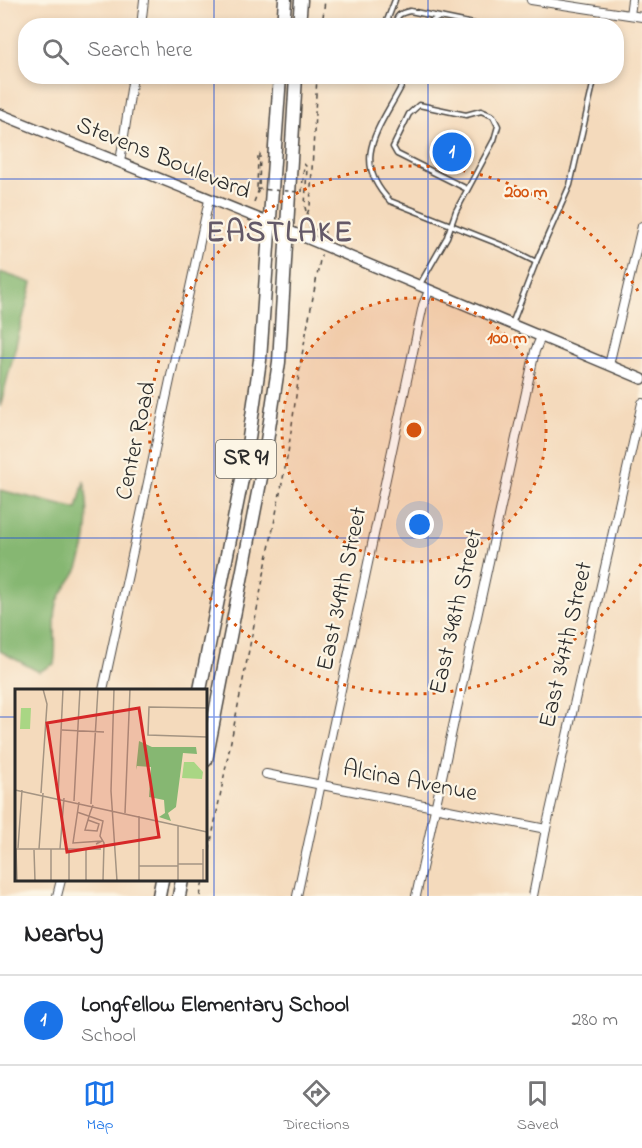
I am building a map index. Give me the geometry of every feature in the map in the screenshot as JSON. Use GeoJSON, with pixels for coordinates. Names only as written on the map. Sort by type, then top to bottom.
{"type":"FeatureCollection","features":[{"type":"Feature","properties":{"kind":"main road"},"geometry":{"type":"LineString","coordinates":[[284,18],[285,0]]}},
{"type":"Feature","properties":{"kind":"main road"},"geometry":{"type":"LineString","coordinates":[[300,18],[301,0]]}},
{"type":"Feature","properties":{"kind":"main road","name":"SR 91"},"geometry":{"type":"LineString","coordinates":[[200,689],[246,459],[260,360],[279,84]]}},
{"type":"Feature","properties":{"kind":"main road","name":"SR 91"},"geometry":{"type":"LineString","coordinates":[[207,755],[263,467],[279,362],[296,84]]}},
{"type":"Feature","properties":{"kind":"main road"},"geometry":{"type":"LineString","coordinates":[[159,896],[162,881]]}},
{"type":"Feature","properties":{"kind":"main road"},"geometry":{"type":"LineString","coordinates":[[178,896],[182,881]]}},
{"type":"Feature","properties":{"kind":"street"},"geometry":{"type":"LineString","coordinates":[[142,18],[144,0]]}},
{"type":"Feature","properties":{"kind":"street"},"geometry":{"type":"LineString","coordinates":[[531,0],[642,17]]}},
{"type":"Feature","properties":{"kind":"street"},"geometry":{"type":"LineString","coordinates":[[630,15],[632,0]]}},
{"type":"Feature","properties":{"kind":"street"},"geometry":{"type":"LineString","coordinates":[[120,162],[132,84]]}},
{"type":"Feature","properties":{"kind":"street","name":"Stevens Boulevard"},"geometry":{"type":"LineString","coordinates":[[0,114],[288,230],[642,379]]}},
{"type":"Feature","properties":{"kind":"street","name":"Center Road"},"geometry":{"type":"LineString","coordinates":[[103,689],[209,200]]}},
{"type":"Feature","properties":{"kind":"street"},"geometry":{"type":"LineString","coordinates":[[609,365],[642,226]]}},
{"type":"Feature","properties":{"kind":"street","name":"East 349th Street"},"geometry":{"type":"LineString","coordinates":[[297,896],[423,305],[429,291]]}},
{"type":"Feature","properties":{"kind":"street","name":"East 348th Street"},"geometry":{"type":"LineString","coordinates":[[416,896],[535,351],[542,337]]}},
{"type":"Feature","properties":{"kind":"street","name":"East 347th Street"},"geometry":{"type":"LineString","coordinates":[[534,896],[546,829],[642,403]]}},
{"type":"Feature","properties":{"kind":"street","name":"Alcina Avenue"},"geometry":{"type":"LineString","coordinates":[[266,774],[546,829]]}},
{"type":"Feature","properties":{"kind":"street"},"geometry":{"type":"LineString","coordinates":[[57,896],[61,881]]}},
{"type":"Feature","properties":{"kind":"lane"},"geometry":{"type":"LineString","coordinates":[[388,18],[395,0]]}},
{"type":"Feature","properties":{"kind":"lane"},"geometry":{"type":"LineString","coordinates":[[396,18],[402,12],[427,13],[439,18]]}},
{"type":"Feature","properties":{"kind":"lane"},"geometry":{"type":"LineString","coordinates":[[402,84],[371,147],[369,168],[376,187],[390,201],[522,254],[536,262]]}},
{"type":"Feature","properties":{"kind":"lane"},"geometry":{"type":"LineString","coordinates":[[512,325],[536,262],[570,185],[593,84]]}},
{"type":"Feature","properties":{"kind":"lane"},"geometry":{"type":"LineString","coordinates":[[419,286],[494,140],[498,126],[493,116],[481,111],[466,115],[419,105],[409,114],[393,147],[397,154],[467,189]]}},
{"type":"Feature","properties":{"kind":"path"},"geometry":{"type":"LineString","coordinates":[[323,18],[325,0]]}},
{"type":"Feature","properties":{"kind":"path"},"geometry":{"type":"LineString","coordinates":[[307,214],[310,207],[317,84]]}},
{"type":"Feature","properties":{"kind":"path"},"geometry":{"type":"LineString","coordinates":[[254,202],[259,189],[260,153],[258,154],[257,189],[302,192],[304,164],[310,228],[325,232]]}},
{"type":"Feature","properties":{"kind":"path"},"geometry":{"type":"LineString","coordinates":[[207,862],[288,453],[301,360],[321,252]]}},
{"type":"Feature","properties":{"kind":"path"},"geometry":{"type":"LineString","coordinates":[[200,896],[203,881]]}},
{"type":"Feature","properties":{"kind":"green space"},"geometry":{"type":"Polygon","coordinates":[[[0,272],[32,283],[0,407],[0,272]]]}},
{"type":"Feature","properties":{"kind":"green space"},"geometry":{"type":"Polygon","coordinates":[[[84,481],[88,514],[82,558],[57,604],[54,664],[39,672],[0,651],[0,490],[77,509],[84,481]]]}},
{"type":"Feature","properties":{"kind":"place","name":"Longfellow Elementary School"},"geometry":{"type":"Point","coordinates":[452,152]}},
{"type":"Feature","properties":{"kind":"district","name":"EASTLAKE"},"geometry":{"type":"Point","coordinates":[280,234]}}]}
